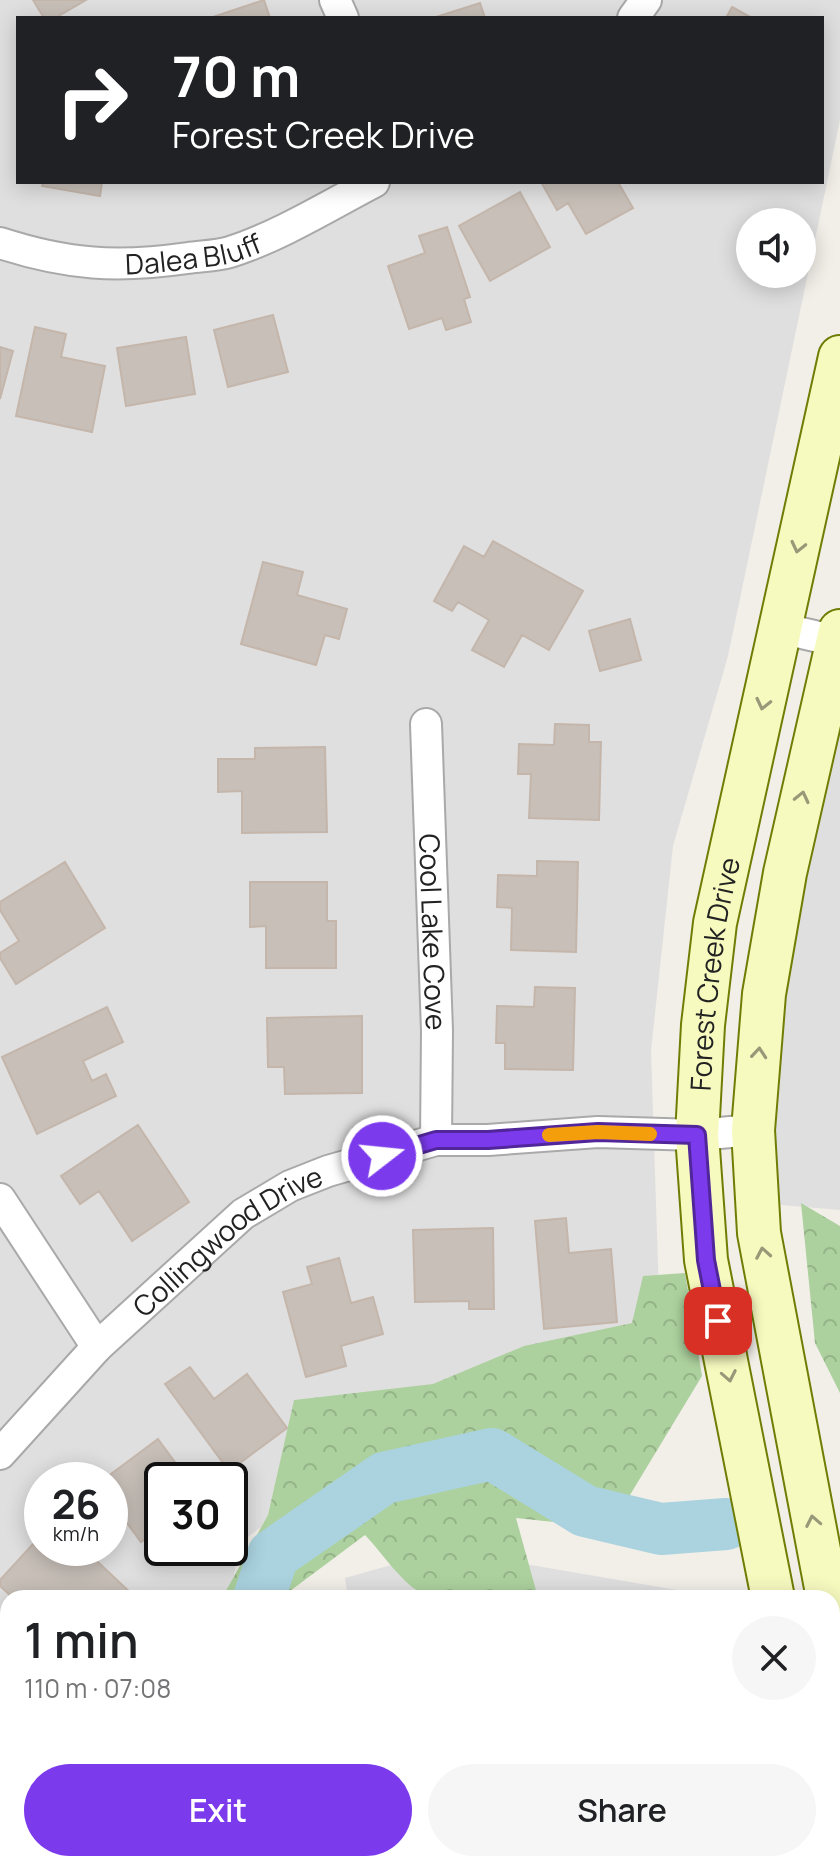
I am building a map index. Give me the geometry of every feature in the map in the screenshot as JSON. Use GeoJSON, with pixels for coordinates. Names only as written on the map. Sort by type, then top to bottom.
{"type":"FeatureCollection","features":[{"type":"Feature","properties":{"kind":"street","name":"Dalea Bluff"},"geometry":{"type":"LineString","coordinates":[[0,243],[91,264],[146,264],[229,252],[267,237],[370,184]]}},
{"type":"Feature","properties":{"kind":"street","name":"Forest Creek Drive"},"geometry":{"type":"LineString","coordinates":[[771,1590],[706,1260],[697,1135],[703,1025],[715,923],[840,357]]}},
{"type":"Feature","properties":{"kind":"street"},"geometry":{"type":"LineString","coordinates":[[780,628],[839,638]]}},
{"type":"Feature","properties":{"kind":"street","name":"Forest Creek Drive"},"geometry":{"type":"LineString","coordinates":[[826,1590],[759,1233],[753,1130],[764,994],[785,873],[839,638]]}},
{"type":"Feature","properties":{"kind":"street","name":"Cool Lake Cove"},"geometry":{"type":"LineString","coordinates":[[426,724],[437,1031],[436,1140]]}},
{"type":"Feature","properties":{"kind":"street","name":"Collingwood Drive"},"geometry":{"type":"LineString","coordinates":[[0,1454],[97,1347],[243,1214],[290,1186],[328,1171],[436,1140],[488,1140],[598,1132],[697,1135],[753,1130]]}},
{"type":"Feature","properties":{"kind":"street"},"geometry":{"type":"LineString","coordinates":[[0,1199],[97,1347]]}},
{"type":"Feature","properties":{"kind":"shaded area"},"geometry":{"type":"Polygon","coordinates":[[[0,0],[840,0],[840,120],[816,235],[816,208],[736,208],[736,288],[805,288],[728,656],[673,846],[651,1051],[661,1356],[351,1461],[248,1537],[248,1462],[144,1462],[144,1566],[236,1566],[231,1590],[0,1590],[0,0]]]}},
{"type":"Feature","properties":{"kind":"shaded area"},"geometry":{"type":"Polygon","coordinates":[[[840,717],[840,1210],[769,1204],[789,958],[840,717]]]}},
{"type":"Feature","properties":{"kind":"shaded area"},"geometry":{"type":"Polygon","coordinates":[[[444,1550],[676,1590],[347,1590],[345,1578],[444,1550]]]}},
{"type":"Feature","properties":{"kind":"green space"},"geometry":{"type":"Polygon","coordinates":[[[801,1203],[840,1226],[840,1393],[815,1343],[801,1203]]]}},
{"type":"Feature","properties":{"kind":"green space"},"geometry":{"type":"Polygon","coordinates":[[[685,1273],[702,1376],[610,1528],[516,1518],[536,1590],[418,1590],[394,1569],[365,1535],[291,1590],[226,1590],[240,1566],[248,1566],[248,1551],[268,1515],[294,1400],[433,1384],[524,1346],[632,1323],[643,1276],[685,1273]]]}},
{"type":"Feature","properties":{"kind":"building"},"geometry":{"type":"Polygon","coordinates":[[[33,0],[86,0],[58,16],[43,16],[33,0]]]}},
{"type":"Feature","properties":{"kind":"building"},"geometry":{"type":"Polygon","coordinates":[[[264,0],[269,16],[216,16],[264,0]]]}},
{"type":"Feature","properties":{"kind":"building"},"geometry":{"type":"Polygon","coordinates":[[[480,3],[484,16],[439,16],[480,3]]]}},
{"type":"Feature","properties":{"kind":"building"},"geometry":{"type":"Polygon","coordinates":[[[732,7],[748,16],[727,16],[732,7]]]}},
{"type":"Feature","properties":{"kind":"building"},"geometry":{"type":"Polygon","coordinates":[[[42,184],[102,184],[100,196],[42,184]]]}},
{"type":"Feature","properties":{"kind":"building"},"geometry":{"type":"Polygon","coordinates":[[[542,184],[619,184],[633,208],[586,234],[568,203],[557,210],[542,184]]]}},
{"type":"Feature","properties":{"kind":"building"},"geometry":{"type":"Polygon","coordinates":[[[520,192],[550,247],[490,281],[459,226],[520,192]]]}},
{"type":"Feature","properties":{"kind":"building"},"geometry":{"type":"Polygon","coordinates":[[[447,227],[470,297],[464,299],[471,322],[446,330],[442,318],[409,329],[388,266],[425,253],[419,236],[447,227]]]}},
{"type":"Feature","properties":{"kind":"building"},"geometry":{"type":"Polygon","coordinates":[[[273,315],[288,372],[228,387],[214,330],[273,315]]]}},
{"type":"Feature","properties":{"kind":"building"},"geometry":{"type":"Polygon","coordinates":[[[35,327],[66,334],[61,357],[105,366],[92,432],[16,416],[35,327]]]}},
{"type":"Feature","properties":{"kind":"building"},"geometry":{"type":"Polygon","coordinates":[[[186,337],[195,394],[126,406],[117,348],[186,337]]]}},
{"type":"Feature","properties":{"kind":"building"},"geometry":{"type":"Polygon","coordinates":[[[0,347],[13,351],[0,399],[0,347]]]}},
{"type":"Feature","properties":{"kind":"building"},"geometry":{"type":"Polygon","coordinates":[[[493,541],[583,591],[549,650],[522,635],[504,667],[472,650],[489,620],[458,602],[452,611],[434,601],[464,546],[484,557],[493,541]]]}},
{"type":"Feature","properties":{"kind":"building"},"geometry":{"type":"Polygon","coordinates":[[[263,562],[303,572],[297,595],[347,609],[339,639],[325,635],[316,665],[241,644],[263,562]]]}},
{"type":"Feature","properties":{"kind":"building"},"geometry":{"type":"Polygon","coordinates":[[[630,619],[641,660],[600,671],[589,631],[630,619]]]}},
{"type":"Feature","properties":{"kind":"building"},"geometry":{"type":"Polygon","coordinates":[[[555,724],[589,725],[589,742],[601,742],[599,820],[529,818],[531,774],[518,774],[519,744],[554,745],[555,724]]]}},
{"type":"Feature","properties":{"kind":"building"},"geometry":{"type":"Polygon","coordinates":[[[325,747],[327,832],[242,833],[242,791],[218,792],[218,759],[255,759],[255,748],[325,747]]]}},
{"type":"Feature","properties":{"kind":"building"},"geometry":{"type":"Polygon","coordinates":[[[537,861],[578,862],[576,952],[511,950],[512,908],[497,907],[498,875],[537,876],[537,861]]]}},
{"type":"Feature","properties":{"kind":"building"},"geometry":{"type":"Polygon","coordinates":[[[65,862],[105,928],[16,984],[0,953],[19,941],[0,910],[0,902],[65,862]]]}},
{"type":"Feature","properties":{"kind":"building"},"geometry":{"type":"Polygon","coordinates":[[[250,882],[327,882],[327,921],[336,921],[336,968],[266,968],[266,926],[250,927],[250,882]]]}},
{"type":"Feature","properties":{"kind":"building"},"geometry":{"type":"Polygon","coordinates":[[[535,987],[575,988],[573,1070],[505,1069],[505,1043],[496,1043],[497,1006],[534,1007],[535,987]]]}},
{"type":"Feature","properties":{"kind":"building"},"geometry":{"type":"Polygon","coordinates":[[[107,1007],[123,1042],[83,1061],[92,1081],[106,1074],[116,1096],[37,1134],[2,1057],[107,1007]]]}},
{"type":"Feature","properties":{"kind":"building"},"geometry":{"type":"Polygon","coordinates":[[[362,1016],[362,1093],[285,1094],[284,1067],[268,1067],[267,1018],[362,1016]]]}},
{"type":"Feature","properties":{"kind":"building"},"geometry":{"type":"Polygon","coordinates":[[[138,1125],[189,1202],[132,1241],[99,1191],[80,1204],[61,1176],[138,1125]]]}},
{"type":"Feature","properties":{"kind":"building"},"geometry":{"type":"Polygon","coordinates":[[[566,1218],[569,1253],[611,1249],[617,1322],[544,1329],[535,1221],[566,1218]]]}},
{"type":"Feature","properties":{"kind":"building"},"geometry":{"type":"Polygon","coordinates":[[[493,1228],[494,1309],[469,1309],[469,1301],[415,1302],[413,1230],[493,1228]]]}},
{"type":"Feature","properties":{"kind":"building"},"geometry":{"type":"Polygon","coordinates":[[[339,1258],[351,1303],[373,1297],[383,1334],[341,1346],[346,1366],[306,1377],[283,1292],[312,1284],[307,1267],[339,1258]]]}},
{"type":"Feature","properties":{"kind":"building"},"geometry":{"type":"Polygon","coordinates":[[[190,1367],[214,1399],[247,1374],[287,1428],[241,1462],[222,1462],[165,1384],[190,1367]]]}},
{"type":"Feature","properties":{"kind":"building"},"geometry":{"type":"Polygon","coordinates":[[[158,1439],[175,1462],[144,1462],[144,1540],[141,1542],[128,1524],[127,1462],[158,1439]]]}},
{"type":"Feature","properties":{"kind":"building"},"geometry":{"type":"Polygon","coordinates":[[[24,1554],[24,1566],[102,1566],[128,1590],[4,1590],[0,1580],[24,1554]]]}},
{"type":"Feature","properties":{"kind":"waterway"},"geometry":{"type":"LineString","coordinates":[[262,1590],[273,1555],[384,1478],[492,1454],[585,1511],[661,1529],[726,1524]]}},
{"type":"Feature","properties":{"kind":"slow traffic"},"geometry":{"type":"LineString","coordinates":[[549,1135],[598,1132],[650,1134]]}},
{"type":"Feature","properties":{"kind":"route"},"geometry":{"type":"LineString","coordinates":[[382,1156],[436,1140],[488,1140],[598,1132],[697,1135],[706,1260],[718,1321]]}}]}
